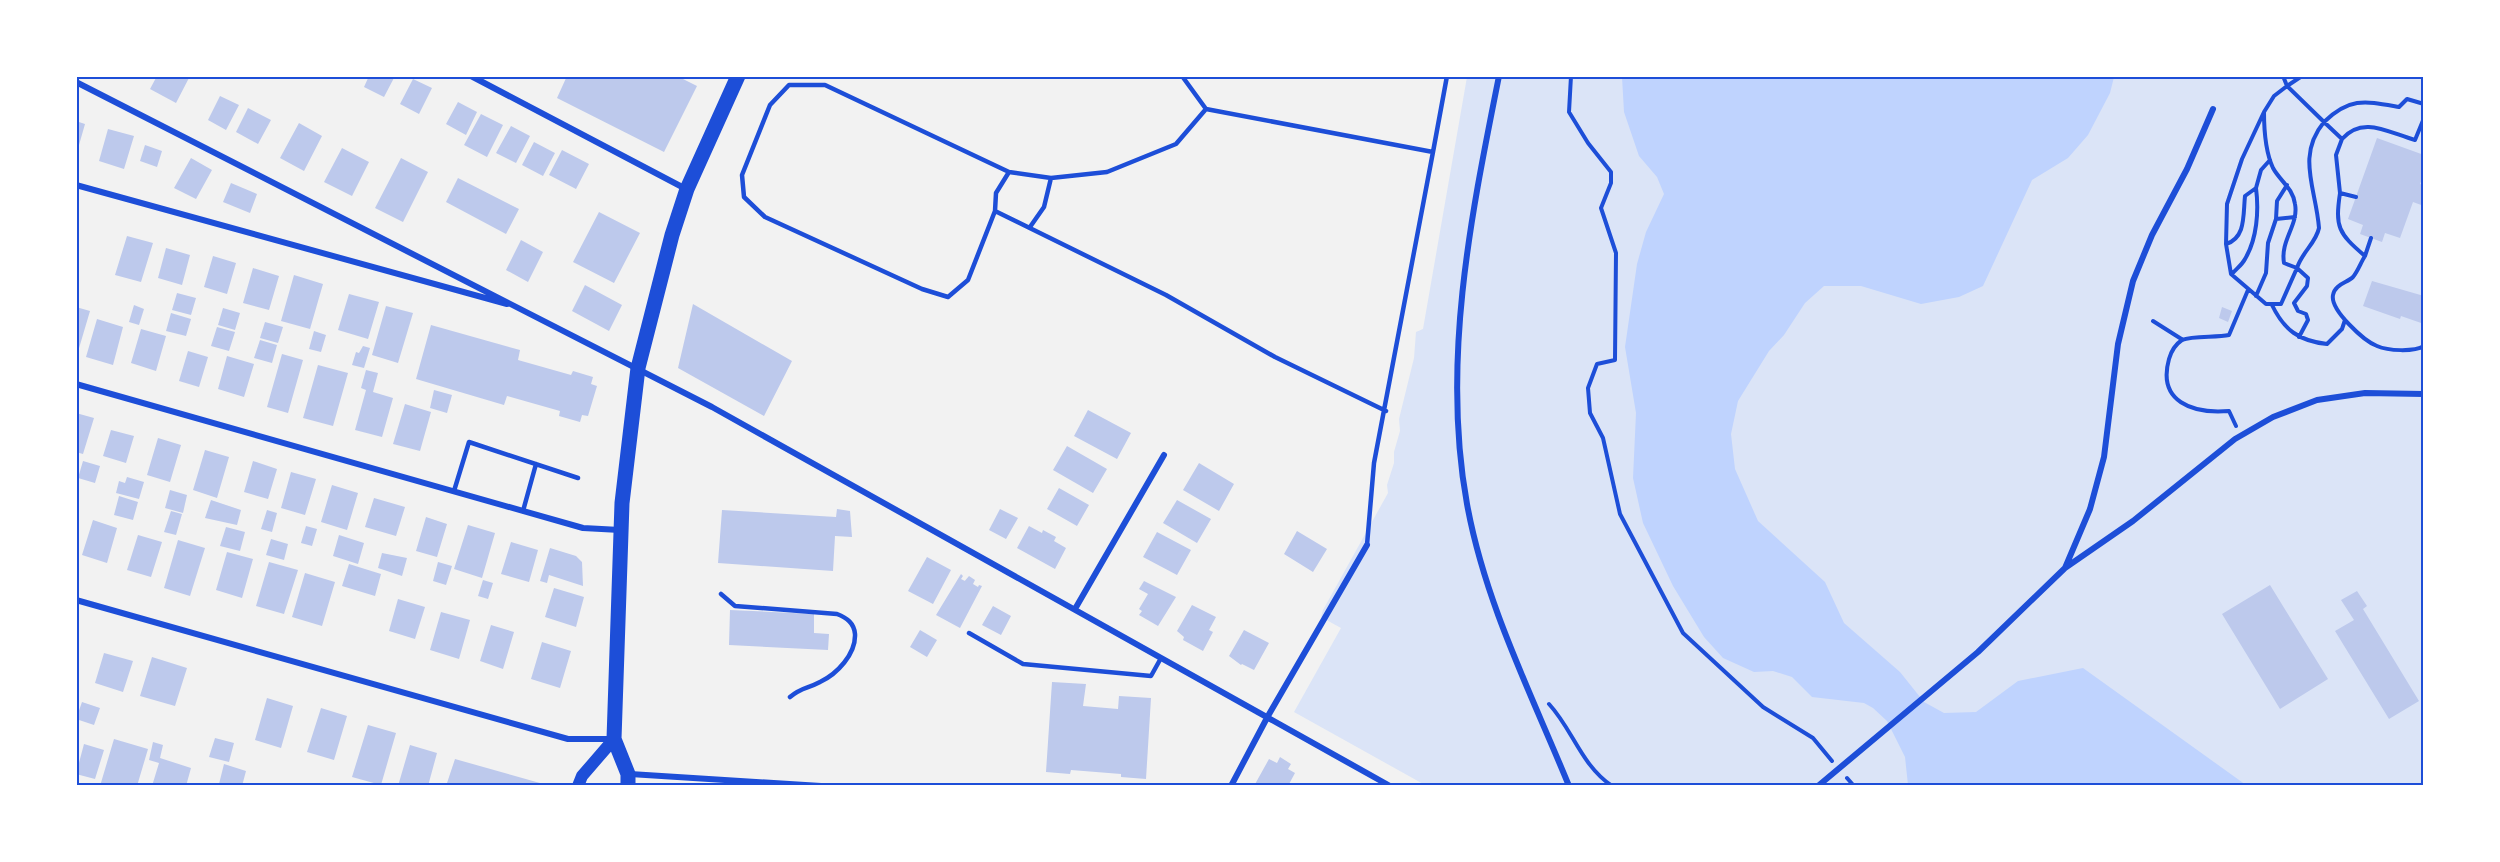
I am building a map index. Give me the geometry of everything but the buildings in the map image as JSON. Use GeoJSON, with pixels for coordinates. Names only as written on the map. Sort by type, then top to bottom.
{"type":"FeatureCollection","features":[{"type":"Feature","properties":{"kind":"main road"},"geometry":{"type":"LineString","coordinates":[[628,780],[614,739],[622,503],[638,368],[672,235],[687,189],[738,76]]}},
{"type":"Feature","properties":{"kind":"main road"},"geometry":{"type":"LineString","coordinates":[[578,786],[582,776],[614,739]]}},
{"type":"Feature","properties":{"kind":"street"},"geometry":{"type":"LineString","coordinates":[[471,76],[687,189]]}},
{"type":"Feature","properties":{"kind":"street"},"geometry":{"type":"LineString","coordinates":[[1498,76],[1475,204],[1462,299],[1457,403],[1461,460],[1473,530],[1501,625],[1569,786]]}},
{"type":"Feature","properties":{"kind":"street"},"geometry":{"type":"LineString","coordinates":[[76,82],[638,368],[1268,716],[1390,786]]}},
{"type":"Feature","properties":{"kind":"street"},"geometry":{"type":"LineString","coordinates":[[2064,568],[2090,509],[2104,457],[2118,344],[2133,281],[2152,235],[2187,169],[2213,109]]}},
{"type":"Feature","properties":{"kind":"street"},"geometry":{"type":"LineString","coordinates":[[76,185],[519,308]]}},
{"type":"Feature","properties":{"kind":"street"},"geometry":{"type":"LineString","coordinates":[[76,384],[583,528],[622,530]]}},
{"type":"Feature","properties":{"kind":"street"},"geometry":{"type":"LineString","coordinates":[[1818,786],[1978,652],[2064,568],[2133,521],[2235,439],[2273,417],[2317,400],[2365,393],[2424,394]]}},
{"type":"Feature","properties":{"kind":"street"},"geometry":{"type":"LineString","coordinates":[[1075,609],[1164,455]]}},
{"type":"Feature","properties":{"kind":"street"},"geometry":{"type":"LineString","coordinates":[[1231,786],[1268,716],[1367,545]]}},
{"type":"Feature","properties":{"kind":"street"},"geometry":{"type":"LineString","coordinates":[[76,600],[568,739],[614,739]]}},
{"type":"Feature","properties":{"kind":"street"},"geometry":{"type":"LineString","coordinates":[[628,780],[821,786]]}},
{"type":"Feature","properties":{"kind":"lane"},"geometry":{"type":"LineString","coordinates":[[1182,76],[1206,109],[1433,152]]}},
{"type":"Feature","properties":{"kind":"lane"},"geometry":{"type":"LineString","coordinates":[[1367,545],[1374,463],[1386,411],[1447,76]]}},
{"type":"Feature","properties":{"kind":"lane"},"geometry":{"type":"LineString","coordinates":[[1009,172],[996,193],[995,211],[968,280],[948,297],[922,289],[765,217],[744,197],[742,175],[770,105],[789,85],[825,85],[1009,172],[1051,178],[1107,172],[1176,144],[1206,109]]}},
{"type":"Feature","properties":{"kind":"lane"},"geometry":{"type":"LineString","coordinates":[[1030,227],[1044,207],[1051,178]]}},
{"type":"Feature","properties":{"kind":"lane"},"geometry":{"type":"LineString","coordinates":[[995,211],[1166,295],[1275,357],[1386,411]]}},
{"type":"Feature","properties":{"kind":"lane"},"geometry":{"type":"LineString","coordinates":[[454,491],[469,442],[578,478]]}},
{"type":"Feature","properties":{"kind":"lane"},"geometry":{"type":"LineString","coordinates":[[523,511],[536,464]]}},
{"type":"Feature","properties":{"kind":"lane"},"geometry":{"type":"LineString","coordinates":[[721,594],[735,606],[837,614],[846,617],[853,626],[855,636],[853,649],[833,674],[820,682],[801,688],[790,697]]}},
{"type":"Feature","properties":{"kind":"lane"},"geometry":{"type":"LineString","coordinates":[[969,633],[1023,664],[1151,676],[1161,658]]}},
{"type":"Feature","properties":{"kind":"path"},"geometry":{"type":"LineString","coordinates":[[1571,76],[1569,112],[1588,143],[1611,172],[1611,183],[1601,208],[1616,253],[1617,349],[1615,360],[1597,364],[1588,388],[1590,413],[1603,438],[1620,514],[1683,633],[1763,707],[1813,738]]}},
{"type":"Feature","properties":{"kind":"path"},"geometry":{"type":"LineString","coordinates":[[2283,76],[2287,86],[2342,139]]}},
{"type":"Feature","properties":{"kind":"path"},"geometry":{"type":"LineString","coordinates":[[2302,76],[2274,96],[2264,112],[2233,182],[2227,204],[2226,244],[2231,274],[2248,290],[2272,306],[2284,326],[2308,342],[2327,344],[2336,338],[2345,320]]}},
{"type":"Feature","properties":{"kind":"path"},"geometry":{"type":"LineString","coordinates":[[2272,306],[2281,304],[2301,255],[2317,238],[2319,228],[2309,152],[2313,138],[2324,122],[2335,111],[2350,103],[2376,103],[2398,107],[2407,99],[2424,104]]}},
{"type":"Feature","properties":{"kind":"path"},"geometry":{"type":"LineString","coordinates":[[2264,112],[2264,128],[2270,160],[2274,170],[2292,191],[2296,206],[2295,217],[2284,243],[2284,263],[2306,274],[2308,282],[2295,301],[2296,309],[2306,314],[2308,320],[2298,337]]}},
{"type":"Feature","properties":{"kind":"path"},"geometry":{"type":"LineString","coordinates":[[2365,256],[2346,238],[2338,226],[2340,193],[2336,155],[2342,139],[2356,127],[2366,125],[2415,140],[2424,118]]}},
{"type":"Feature","properties":{"kind":"path"},"geometry":{"type":"LineString","coordinates":[[2231,274],[2245,260],[2254,234],[2258,204],[2256,188],[2261,170],[2270,160]]}},
{"type":"Feature","properties":{"kind":"path"},"geometry":{"type":"LineString","coordinates":[[2256,296],[2266,273],[2268,243],[2276,219],[2277,201],[2287,185]]}},
{"type":"Feature","properties":{"kind":"path"},"geometry":{"type":"LineString","coordinates":[[2226,244],[2235,241],[2241,232],[2245,196],[2256,188]]}},
{"type":"Feature","properties":{"kind":"path"},"geometry":{"type":"LineString","coordinates":[[2340,193],[2356,197]]}},
{"type":"Feature","properties":{"kind":"path"},"geometry":{"type":"LineString","coordinates":[[2276,219],[2295,217]]}},
{"type":"Feature","properties":{"kind":"path"},"geometry":{"type":"LineString","coordinates":[[2371,238],[2365,256],[2353,278],[2340,286],[2332,296],[2334,306],[2345,320],[2376,346],[2388,349],[2418,350],[2424,346]]}},
{"type":"Feature","properties":{"kind":"path"},"geometry":{"type":"LineString","coordinates":[[2235,439],[2236,423],[2229,411],[2192,409],[2183,404],[2170,393],[2166,369],[2171,351],[2182,340],[2229,335],[2248,290]]}},
{"type":"Feature","properties":{"kind":"path"},"geometry":{"type":"LineString","coordinates":[[2153,321],[2182,340]]}},
{"type":"Feature","properties":{"kind":"path"},"geometry":{"type":"LineString","coordinates":[[1547,702],[1583,757],[1600,778],[1612,786]]}},
{"type":"Feature","properties":{"kind":"shaded area"},"geometry":{"type":"Polygon","coordinates":[[[1467,77],[2423,77],[2423,785],[1425,785],[1294,712],[1341,628],[1321,617],[1323,610],[1388,493],[1387,485],[1400,431],[1399,419],[1414,358],[1416,332],[1423,329],[1467,77]]]}},
{"type":"Feature","properties":{"kind":"water"},"geometry":{"type":"Polygon","coordinates":[[[1622,77],[2114,77],[2110,93],[2088,135],[2068,158],[2032,180],[1983,286],[1959,297],[1921,304],[1861,286],[1824,286],[1805,303],[1784,335],[1769,351],[1738,401],[1731,434],[1735,469],[1758,521],[1825,582],[1844,623],[1900,672],[1924,702],[1944,713],[1976,712],[2018,681],[2083,668],[2246,785],[1908,785],[1905,757],[1887,721],[1873,708],[1864,703],[1812,697],[1792,677],[1773,671],[1754,672],[1723,658],[1704,637],[1673,586],[1643,523],[1633,478],[1636,413],[1625,347],[1637,264],[1646,232],[1664,194],[1657,177],[1639,156],[1624,112],[1622,77]]]}}]}
